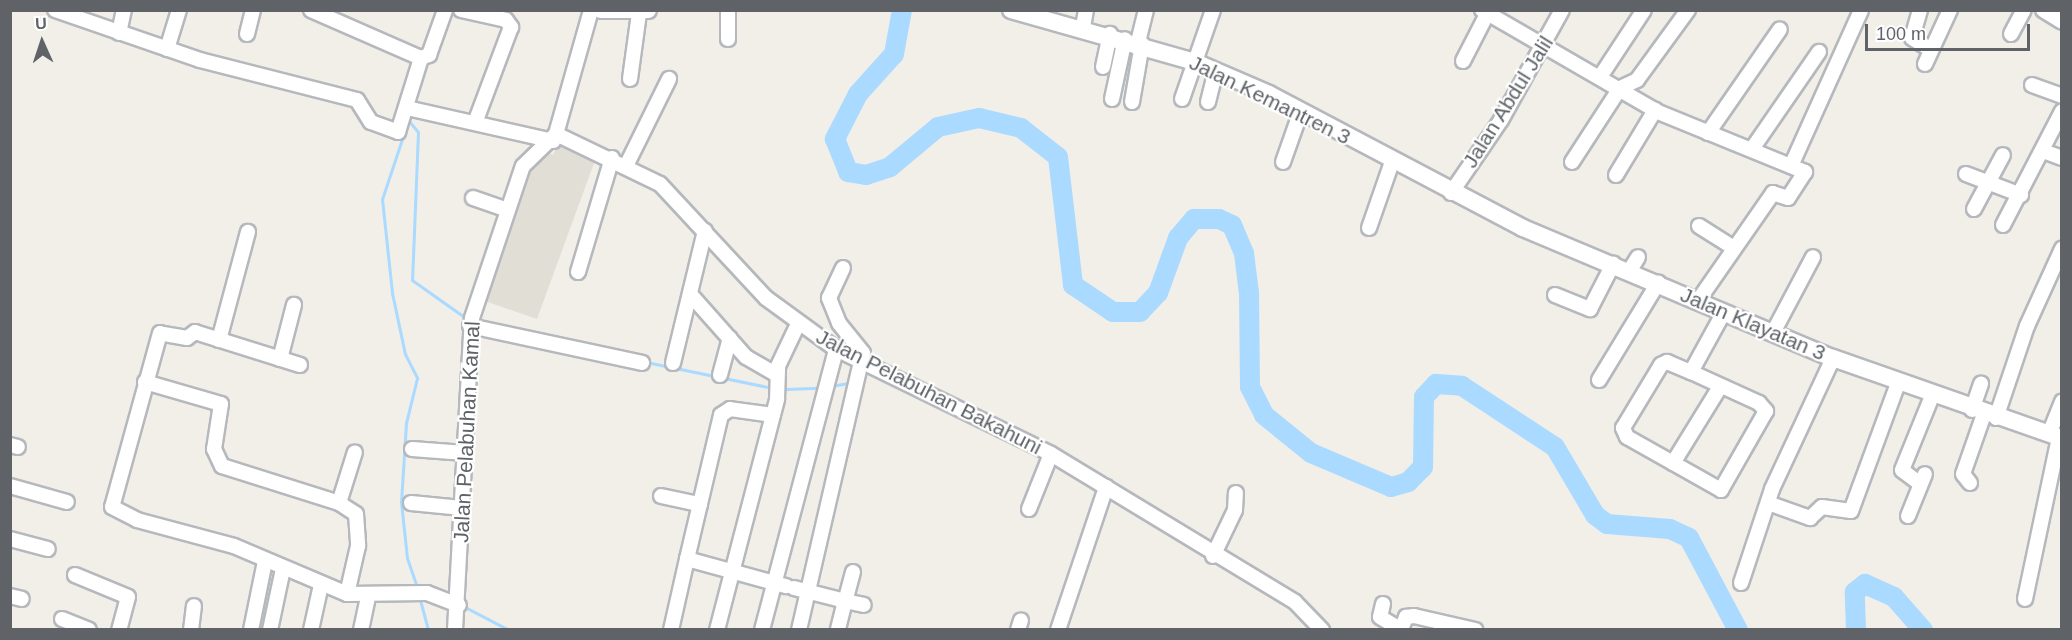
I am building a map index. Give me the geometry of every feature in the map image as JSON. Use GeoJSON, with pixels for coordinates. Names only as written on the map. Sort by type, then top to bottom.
{"type":"FeatureCollection","features":[{"type":"Feature","properties":{"kind":"street"},"geometry":{"type":"LineString","coordinates":[[119,33],[124,10]]}},
{"type":"Feature","properties":{"kind":"street"},"geometry":{"type":"LineString","coordinates":[[167,49],[179,10]]}},
{"type":"Feature","properties":{"kind":"street"},"geometry":{"type":"LineString","coordinates":[[247,34],[253,10]]}},
{"type":"Feature","properties":{"kind":"street"},"geometry":{"type":"LineString","coordinates":[[312,10],[423,58]]}},
{"type":"Feature","properties":{"kind":"street"},"geometry":{"type":"LineString","coordinates":[[58,11],[167,49],[357,100],[371,122],[400,130],[411,109],[423,58],[445,10]]}},
{"type":"Feature","properties":{"kind":"street"},"geometry":{"type":"LineString","coordinates":[[461,10],[511,16],[476,120]]}},
{"type":"Feature","properties":{"kind":"street"},"geometry":{"type":"LineString","coordinates":[[554,138],[591,10]]}},
{"type":"Feature","properties":{"kind":"street"},"geometry":{"type":"LineString","coordinates":[[602,10],[643,12],[630,79]]}},
{"type":"Feature","properties":{"kind":"street"},"geometry":{"type":"LineString","coordinates":[[728,10],[728,39]]}},
{"type":"Feature","properties":{"kind":"street"},"geometry":{"type":"LineString","coordinates":[[1083,27],[1086,10]]}},
{"type":"Feature","properties":{"kind":"street"},"geometry":{"type":"LineString","coordinates":[[1112,99],[1129,40],[1146,10]]}},
{"type":"Feature","properties":{"kind":"street"},"geometry":{"type":"LineString","coordinates":[[1182,99],[1213,10]]}},
{"type":"Feature","properties":{"kind":"street","name":"Jalan Abdul Jalil"},"geometry":{"type":"LineString","coordinates":[[1451,193],[1545,47],[1562,10]]}},
{"type":"Feature","properties":{"kind":"street"},"geometry":{"type":"LineString","coordinates":[[1600,77],[1644,10]]}},
{"type":"Feature","properties":{"kind":"street"},"geometry":{"type":"LineString","coordinates":[[1572,162],[1620,88],[1637,80],[1688,10]]}},
{"type":"Feature","properties":{"kind":"street"},"geometry":{"type":"LineString","coordinates":[[1791,166],[1862,10]]}},
{"type":"Feature","properties":{"kind":"street"},"geometry":{"type":"LineString","coordinates":[[1920,10],[1912,38],[1931,50]]}},
{"type":"Feature","properties":{"kind":"street"},"geometry":{"type":"LineString","coordinates":[[1925,64],[1950,10]]}},
{"type":"Feature","properties":{"kind":"street"},"geometry":{"type":"LineString","coordinates":[[2011,34],[2024,10]]}},
{"type":"Feature","properties":{"kind":"street"},"geometry":{"type":"LineString","coordinates":[[2043,10],[2061,22]]}},
{"type":"Feature","properties":{"kind":"street","name":"Jalan Kemantren 3"},"geometry":{"type":"LineString","coordinates":[[1012,11],[1083,27],[1195,62],[1302,111],[1451,193]]}},
{"type":"Feature","properties":{"kind":"street"},"geometry":{"type":"LineString","coordinates":[[1463,61],[1485,12],[1655,110],[1805,172],[1788,198],[1774,191],[1698,301]]}},
{"type":"Feature","properties":{"kind":"street"},"geometry":{"type":"LineString","coordinates":[[1708,133],[1780,29]]}},
{"type":"Feature","properties":{"kind":"street"},"geometry":{"type":"LineString","coordinates":[[1103,67],[1129,40]]}},
{"type":"Feature","properties":{"kind":"street"},"geometry":{"type":"LineString","coordinates":[[1129,40],[1132,102]]}},
{"type":"Feature","properties":{"kind":"street"},"geometry":{"type":"LineString","coordinates":[[1752,149],[1819,52]]}},
{"type":"Feature","properties":{"kind":"street"},"geometry":{"type":"LineString","coordinates":[[1208,102],[1216,71]]}},
{"type":"Feature","properties":{"kind":"street"},"geometry":{"type":"LineString","coordinates":[[627,164],[669,79]]}},
{"type":"Feature","properties":{"kind":"street"},"geometry":{"type":"LineString","coordinates":[[2032,85],[2061,96]]}},
{"type":"Feature","properties":{"kind":"street","name":"Jalan Pelabuhan Bakahuni"},"geometry":{"type":"LineString","coordinates":[[411,109],[476,120],[554,138],[627,164],[660,184],[766,298],[798,324],[836,349],[1051,454],[1213,556],[1295,602],[1316,627]]}},
{"type":"Feature","properties":{"kind":"street"},"geometry":{"type":"LineString","coordinates":[[1616,175],[1655,110]]}},
{"type":"Feature","properties":{"kind":"street"},"geometry":{"type":"LineString","coordinates":[[1283,162],[1302,111]]}},
{"type":"Feature","properties":{"kind":"street"},"geometry":{"type":"LineString","coordinates":[[2003,225],[2021,195],[2061,111]]}},
{"type":"Feature","properties":{"kind":"street","name":"Jalan Pelabuhan Kamal"},"geometry":{"type":"LineString","coordinates":[[455,630],[459,605],[470,326],[505,209],[523,166],[554,138]]}},
{"type":"Feature","properties":{"kind":"street"},"geometry":{"type":"LineString","coordinates":[[2043,151],[2061,158]]}},
{"type":"Feature","properties":{"kind":"street"},"geometry":{"type":"LineString","coordinates":[[1974,209],[2003,155]]}},
{"type":"Feature","properties":{"kind":"street"},"geometry":{"type":"LineString","coordinates":[[578,272],[612,158]]}},
{"type":"Feature","properties":{"kind":"street"},"geometry":{"type":"LineString","coordinates":[[1369,228],[1392,162]]}},
{"type":"Feature","properties":{"kind":"street"},"geometry":{"type":"LineString","coordinates":[[1966,174],[2021,195]]}},
{"type":"Feature","properties":{"kind":"street","name":"Jalan Klayatan 3"},"geometry":{"type":"LineString","coordinates":[[1451,193],[1613,264],[1634,263],[1658,283],[1833,358],[1932,396],[2057,436]]}},
{"type":"Feature","properties":{"kind":"street"},"geometry":{"type":"LineString","coordinates":[[473,198],[505,209]]}},
{"type":"Feature","properties":{"kind":"street"},"geometry":{"type":"LineString","coordinates":[[1699,226],[1734,248]]}},
{"type":"Feature","properties":{"kind":"street"},"geometry":{"type":"LineString","coordinates":[[673,363],[705,231]]}},
{"type":"Feature","properties":{"kind":"street"},"geometry":{"type":"LineString","coordinates":[[219,340],[248,232]]}},
{"type":"Feature","properties":{"kind":"street"},"geometry":{"type":"LineString","coordinates":[[1970,483],[1963,474],[1984,414],[2061,249]]}},
{"type":"Feature","properties":{"kind":"street"},"geometry":{"type":"LineString","coordinates":[[1776,327],[1813,257]]}},
{"type":"Feature","properties":{"kind":"street"},"geometry":{"type":"LineString","coordinates":[[1555,295],[1590,309],[1613,264]]}},
{"type":"Feature","properties":{"kind":"street"},"geometry":{"type":"LineString","coordinates":[[799,630],[862,360],[860,346],[839,323],[829,298],[843,268]]}},
{"type":"Feature","properties":{"kind":"street"},"geometry":{"type":"LineString","coordinates":[[1599,380],[1658,283]]}},
{"type":"Feature","properties":{"kind":"street"},"geometry":{"type":"LineString","coordinates":[[690,294],[753,363],[776,374]]}},
{"type":"Feature","properties":{"kind":"street"},"geometry":{"type":"LineString","coordinates":[[280,359],[294,304]]}},
{"type":"Feature","properties":{"kind":"street"},"geometry":{"type":"LineString","coordinates":[[1690,372],[1724,312]]}},
{"type":"Feature","properties":{"kind":"street"},"geometry":{"type":"LineString","coordinates":[[717,630],[773,415],[776,374],[798,324]]}},
{"type":"Feature","properties":{"kind":"street"},"geometry":{"type":"LineString","coordinates":[[470,326],[642,363]]}},
{"type":"Feature","properties":{"kind":"street"},"geometry":{"type":"LineString","coordinates":[[300,365],[195,332],[187,338],[160,333],[112,507],[136,520],[234,546],[283,569],[347,594],[369,597],[422,593],[459,605]]}},
{"type":"Feature","properties":{"kind":"street"},"geometry":{"type":"LineString","coordinates":[[720,375],[730,338]]}},
{"type":"Feature","properties":{"kind":"street"},"geometry":{"type":"LineString","coordinates":[[762,630],[785,585],[836,349]]}},
{"type":"Feature","properties":{"kind":"street"},"geometry":{"type":"LineString","coordinates":[[1741,583],[1768,503],[1833,358]]}},
{"type":"Feature","properties":{"kind":"street"},"geometry":{"type":"LineString","coordinates":[[1667,362],[1690,372],[1759,402],[1766,411],[1725,489],[1718,491],[1627,437],[1623,428],[1661,365],[1667,362]]}},
{"type":"Feature","properties":{"kind":"street"},"geometry":{"type":"LineString","coordinates":[[145,382],[221,404],[214,449],[222,466],[339,503],[358,520],[347,594]]}},
{"type":"Feature","properties":{"kind":"street"},"geometry":{"type":"LineString","coordinates":[[1768,503],[1810,518],[1822,507],[1851,511],[1898,383]]}},
{"type":"Feature","properties":{"kind":"street"},"geometry":{"type":"LineString","coordinates":[[1981,384],[1984,414]]}},
{"type":"Feature","properties":{"kind":"street"},"geometry":{"type":"LineString","coordinates":[[1673,463],[1720,387]]}},
{"type":"Feature","properties":{"kind":"street"},"geometry":{"type":"LineString","coordinates":[[1908,516],[1922,478],[1902,470],[1932,396]]}},
{"type":"Feature","properties":{"kind":"street"},"geometry":{"type":"LineString","coordinates":[[2025,599],[2057,436],[2061,401]]}},
{"type":"Feature","properties":{"kind":"street"},"geometry":{"type":"LineString","coordinates":[[671,630],[724,410],[773,415]]}},
{"type":"Feature","properties":{"kind":"street"},"geometry":{"type":"LineString","coordinates":[[412,449],[465,453]]}},
{"type":"Feature","properties":{"kind":"street"},"geometry":{"type":"LineString","coordinates":[[339,503],[355,452]]}},
{"type":"Feature","properties":{"kind":"street"},"geometry":{"type":"LineString","coordinates":[[1029,509],[1051,454]]}},
{"type":"Feature","properties":{"kind":"street"},"geometry":{"type":"LineString","coordinates":[[10,486],[67,502]]}},
{"type":"Feature","properties":{"kind":"street"},"geometry":{"type":"LineString","coordinates":[[1058,630],[1106,487]]}},
{"type":"Feature","properties":{"kind":"street"},"geometry":{"type":"LineString","coordinates":[[1213,556],[1235,510],[1236,493]]}},
{"type":"Feature","properties":{"kind":"street"},"geometry":{"type":"LineString","coordinates":[[661,496],[700,504]]}},
{"type":"Feature","properties":{"kind":"street"},"geometry":{"type":"LineString","coordinates":[[411,503],[462,508]]}},
{"type":"Feature","properties":{"kind":"street"},"geometry":{"type":"LineString","coordinates":[[10,539],[48,549]]}},
{"type":"Feature","properties":{"kind":"street"},"geometry":{"type":"LineString","coordinates":[[687,560],[864,605]]}},
{"type":"Feature","properties":{"kind":"street"},"geometry":{"type":"LineString","coordinates":[[251,630],[266,561]]}},
{"type":"Feature","properties":{"kind":"street"},"geometry":{"type":"LineString","coordinates":[[270,630],[283,569]]}},
{"type":"Feature","properties":{"kind":"street"},"geometry":{"type":"LineString","coordinates":[[838,630],[853,572]]}},
{"type":"Feature","properties":{"kind":"street"},"geometry":{"type":"LineString","coordinates":[[75,575],[128,597],[119,630]]}},
{"type":"Feature","properties":{"kind":"street"},"geometry":{"type":"LineString","coordinates":[[311,630],[321,585]]}},
{"type":"Feature","properties":{"kind":"street"},"geometry":{"type":"LineString","coordinates":[[361,630],[369,597]]}},
{"type":"Feature","properties":{"kind":"street"},"geometry":{"type":"LineString","coordinates":[[1383,604],[1383,620],[1402,628],[1406,617],[1413,616],[1475,630]]}},
{"type":"Feature","properties":{"kind":"street"},"geometry":{"type":"LineString","coordinates":[[191,630],[194,606]]}},
{"type":"Feature","properties":{"kind":"street"},"geometry":{"type":"LineString","coordinates":[[62,619],[89,630]]}},
{"type":"Feature","properties":{"kind":"shaded area"},"geometry":{"type":"Polygon","coordinates":[[[560,139],[597,155],[537,319],[482,300],[526,171],[545,151],[553,155],[560,139]]]}},
{"type":"Feature","properties":{"kind":"waterway"},"geometry":{"type":"LineString","coordinates":[[902,10],[894,54],[858,94],[835,139],[848,172],[866,175],[890,167],[938,127],[979,118],[1021,128],[1058,157],[1073,285],[1113,312],[1140,312],[1158,293],[1178,238],[1194,219],[1219,219],[1232,225],[1244,253],[1249,292],[1250,387],[1264,415],[1311,453],[1391,487],[1408,482],[1423,467],[1424,397],[1436,384],[1462,386],[1555,447],[1595,515],[1607,524],[1670,529],[1689,538],[1738,630]]}},
{"type":"Feature","properties":{"kind":"waterway"},"geometry":{"type":"LineString","coordinates":[[413,106],[418,90]]}},
{"type":"Feature","properties":{"kind":"waterway"},"geometry":{"type":"LineString","coordinates":[[407,126],[411,113]]}},
{"type":"Feature","properties":{"kind":"waterway"},"geometry":{"type":"LineString","coordinates":[[409,121],[418,132],[412,280],[467,319]]}},
{"type":"Feature","properties":{"kind":"waterway"},"geometry":{"type":"LineString","coordinates":[[404,133],[382,199],[392,293],[405,354],[417,378],[406,423],[401,502],[407,558],[418,590]]}},
{"type":"Feature","properties":{"kind":"waterway"},"geometry":{"type":"LineString","coordinates":[[646,362],[773,388]]}},
{"type":"Feature","properties":{"kind":"waterway"},"geometry":{"type":"LineString","coordinates":[[830,386],[848,383]]}},
{"type":"Feature","properties":{"kind":"waterway"},"geometry":{"type":"LineString","coordinates":[[785,389],[821,388]]}},
{"type":"Feature","properties":{"kind":"waterway"},"geometry":{"type":"LineString","coordinates":[[1856,630],[1855,592],[1865,584],[1894,597],[1923,630]]}},
{"type":"Feature","properties":{"kind":"waterway"},"geometry":{"type":"LineString","coordinates":[[419,596],[428,630]]}},
{"type":"Feature","properties":{"kind":"waterway"},"geometry":{"type":"LineString","coordinates":[[463,606],[509,630]]}}]}
